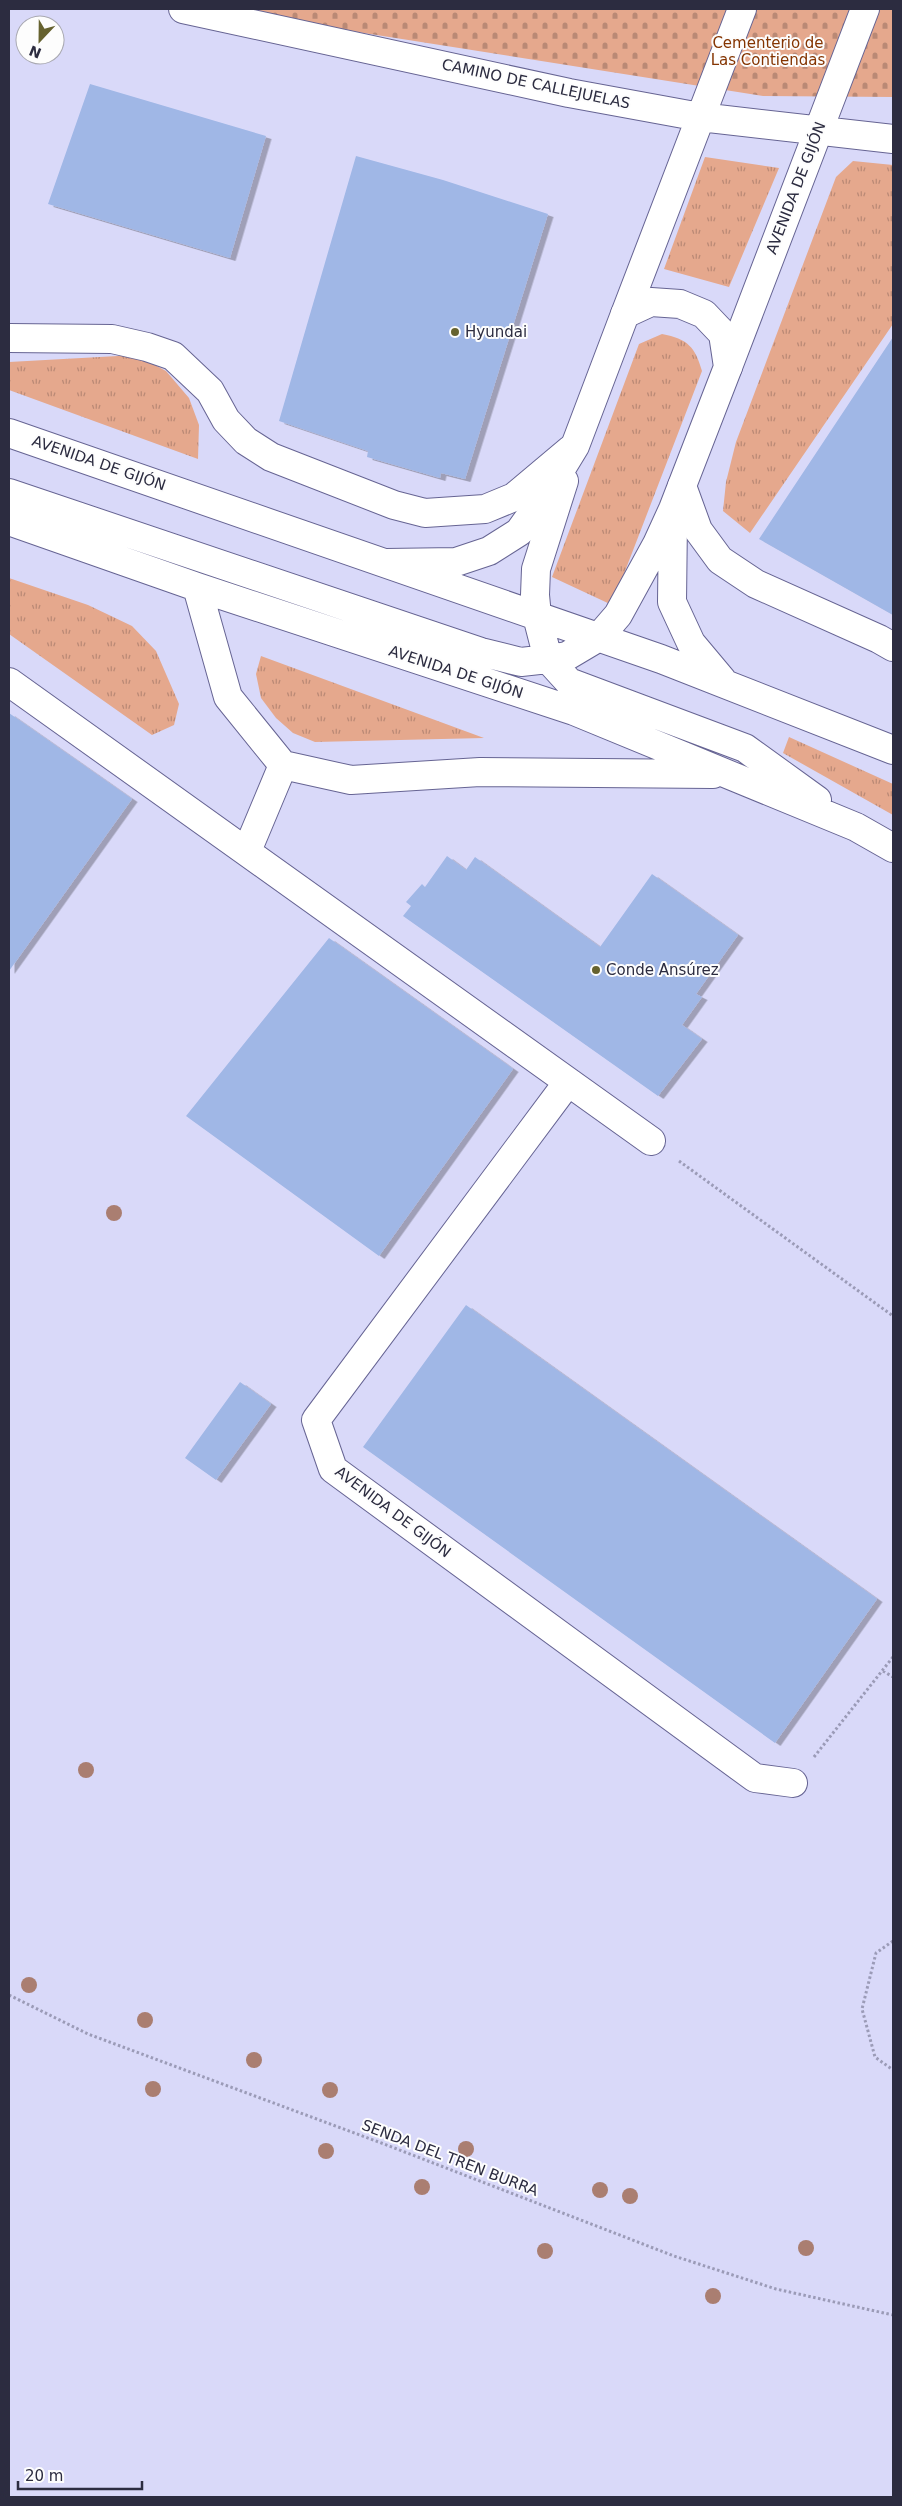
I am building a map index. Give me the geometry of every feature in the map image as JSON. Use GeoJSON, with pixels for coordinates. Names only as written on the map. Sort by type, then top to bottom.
{"type":"FeatureCollection","features":[{"type":"Feature","properties":{"kind":"main road","name":"CAMINO DE CALLEJUELAS"},"geometry":{"type":"LineString","coordinates":[[183,9],[569,93],[700,117],[818,132],[893,139]]}},
{"type":"Feature","properties":{"kind":"main road"},"geometry":{"type":"LineString","coordinates":[[742,9],[575,446],[536,569],[535,595],[537,616],[548,658],[569,682],[745,748],[856,827]]}},
{"type":"Feature","properties":{"kind":"main road","name":"AVENIDA DE GIJÓN"},"geometry":{"type":"LineString","coordinates":[[677,497],[861,18]]}},
{"type":"Feature","properties":{"kind":"main road"},"geometry":{"type":"LineString","coordinates":[[625,314],[651,302],[680,304],[704,314],[723,334],[728,366]]}},
{"type":"Feature","properties":{"kind":"main road"},"geometry":{"type":"LineString","coordinates":[[9,338],[112,339],[147,347],[173,356],[210,391],[226,420],[246,441],[271,457],[394,505],[425,513],[485,509],[514,497],[575,446]]}},
{"type":"Feature","properties":{"kind":"main road","name":"AVENIDA DE GIJÓN"},"geometry":{"type":"LineString","coordinates":[[9,433],[599,637],[893,750]]}},
{"type":"Feature","properties":{"kind":"main road"},"geometry":{"type":"LineString","coordinates":[[386,563],[456,562],[489,551],[519,532],[544,497],[575,446]]}},
{"type":"Feature","properties":{"kind":"main road"},"geometry":{"type":"LineString","coordinates":[[9,493],[481,652],[521,662],[567,656],[599,637],[618,615],[677,497]]}},
{"type":"Feature","properties":{"kind":"main road"},"geometry":{"type":"LineString","coordinates":[[677,497],[720,560],[756,584],[893,647]]}},
{"type":"Feature","properties":{"kind":"main road"},"geometry":{"type":"LineString","coordinates":[[677,497],[672,602],[691,643],[725,684]]}},
{"type":"Feature","properties":{"kind":"main road","name":"AVENIDA DE GIJÓN"},"geometry":{"type":"LineString","coordinates":[[9,521],[197,587],[574,711],[856,827],[893,848]]}},
{"type":"Feature","properties":{"kind":"main road"},"geometry":{"type":"LineString","coordinates":[[197,587],[228,697],[283,765],[351,780],[480,772],[726,774]]}},
{"type":"Feature","properties":{"kind":"main road"},"geometry":{"type":"LineString","coordinates":[[9,682],[247,850],[651,1141]]}},
{"type":"Feature","properties":{"kind":"main road"},"geometry":{"type":"LineString","coordinates":[[247,850],[283,765]]}},
{"type":"Feature","properties":{"kind":"main road","name":"AVENIDA DE GIJÓN"},"geometry":{"type":"LineString","coordinates":[[568,1082],[316,1420],[333,1470],[755,1778],[793,1783]]}},
{"type":"Feature","properties":{"kind":"path"},"geometry":{"type":"LineString","coordinates":[[651,1141],[893,1316]]}},
{"type":"Feature","properties":{"kind":"path"},"geometry":{"type":"LineString","coordinates":[[793,1783],[893,1657]]}},
{"type":"Feature","properties":{"kind":"path"},"geometry":{"type":"LineString","coordinates":[[883,1671],[893,1677]]}},
{"type":"Feature","properties":{"kind":"path"},"geometry":{"type":"LineString","coordinates":[[893,1941],[876,1953],[862,2009],[875,2057],[893,2070]]}},
{"type":"Feature","properties":{"kind":"path","name":"SENDA DEL TREN BURRA"},"geometry":{"type":"LineString","coordinates":[[9,1995],[88,2034],[384,2144],[674,2256],[776,2288],[893,2315]]}},
{"type":"Feature","properties":{"kind":"green space","name":"Cementerio de Las Contiendas"},"geometry":{"type":"Polygon","coordinates":[[[212,9],[893,9],[893,97],[763,96],[212,9]]]}},
{"type":"Feature","properties":{"kind":"green space"},"geometry":{"type":"Polygon","coordinates":[[[705,157],[779,168],[729,287],[664,269],[705,157]]]}},
{"type":"Feature","properties":{"kind":"green space"},"geometry":{"type":"Polygon","coordinates":[[[853,161],[893,165],[893,324],[750,533],[723,511],[726,482],[736,442],[836,177],[853,161]]]}},
{"type":"Feature","properties":{"kind":"green space"},"geometry":{"type":"Polygon","coordinates":[[[662,334],[671,336],[689,345],[702,371],[612,605],[552,577],[639,344],[662,334]]]}},
{"type":"Feature","properties":{"kind":"green space"},"geometry":{"type":"Polygon","coordinates":[[[136,355],[166,371],[189,398],[199,425],[198,459],[9,390],[9,362],[136,355]]]}},
{"type":"Feature","properties":{"kind":"green space"},"geometry":{"type":"Polygon","coordinates":[[[9,578],[88,605],[132,626],[156,651],[179,704],[174,725],[152,735],[9,634],[9,578]]]}},
{"type":"Feature","properties":{"kind":"green space"},"geometry":{"type":"Polygon","coordinates":[[[261,656],[484,738],[315,742],[293,733],[276,718],[261,698],[256,674],[261,656]]]}},
{"type":"Feature","properties":{"kind":"green space"},"geometry":{"type":"Polygon","coordinates":[[[789,737],[893,784],[893,815],[783,753],[789,737]]]}},
{"type":"Feature","properties":{"kind":"building"},"geometry":{"type":"Polygon","coordinates":[[[90,84],[266,136],[230,258],[48,204],[90,84]]]}},
{"type":"Feature","properties":{"kind":"building"},"geometry":{"type":"Polygon","coordinates":[[[356,156],[443,180],[548,214],[465,479],[441,473],[440,478],[367,457],[368,451],[279,421],[356,156]]]}},
{"type":"Feature","properties":{"kind":"building"},"geometry":{"type":"Polygon","coordinates":[[[893,337],[893,615],[759,539],[893,337]]]}},
{"type":"Feature","properties":{"kind":"building"},"geometry":{"type":"Polygon","coordinates":[[[9,713],[132,799],[9,971],[9,713]]]}},
{"type":"Feature","properties":{"kind":"building","name":"Conde Ansúrez"},"geometry":{"type":"Polygon","coordinates":[[[447,856],[466,870],[475,857],[600,947],[652,874],[738,935],[696,994],[702,997],[682,1025],[702,1039],[658,1096],[403,916],[411,906],[406,902],[422,884],[425,887],[447,856]]]}},
{"type":"Feature","properties":{"kind":"building"},"geometry":{"type":"Polygon","coordinates":[[[329,938],[513,1069],[379,1256],[186,1116],[329,938]]]}},
{"type":"Feature","properties":{"kind":"building"},"geometry":{"type":"Polygon","coordinates":[[[466,1305],[877,1599],[775,1743],[363,1447],[466,1305]]]}},
{"type":"Feature","properties":{"kind":"building"},"geometry":{"type":"Polygon","coordinates":[[[240,1382],[271,1404],[216,1480],[185,1458],[240,1382]]]}},
{"type":"Feature","properties":{"kind":"place","name":"Hyundai"},"geometry":{"type":"Point","coordinates":[455,332]}},
{"type":"Feature","properties":{"kind":"place","name":"Conde Ansúrez"},"geometry":{"type":"Point","coordinates":[596,970]}}]}
